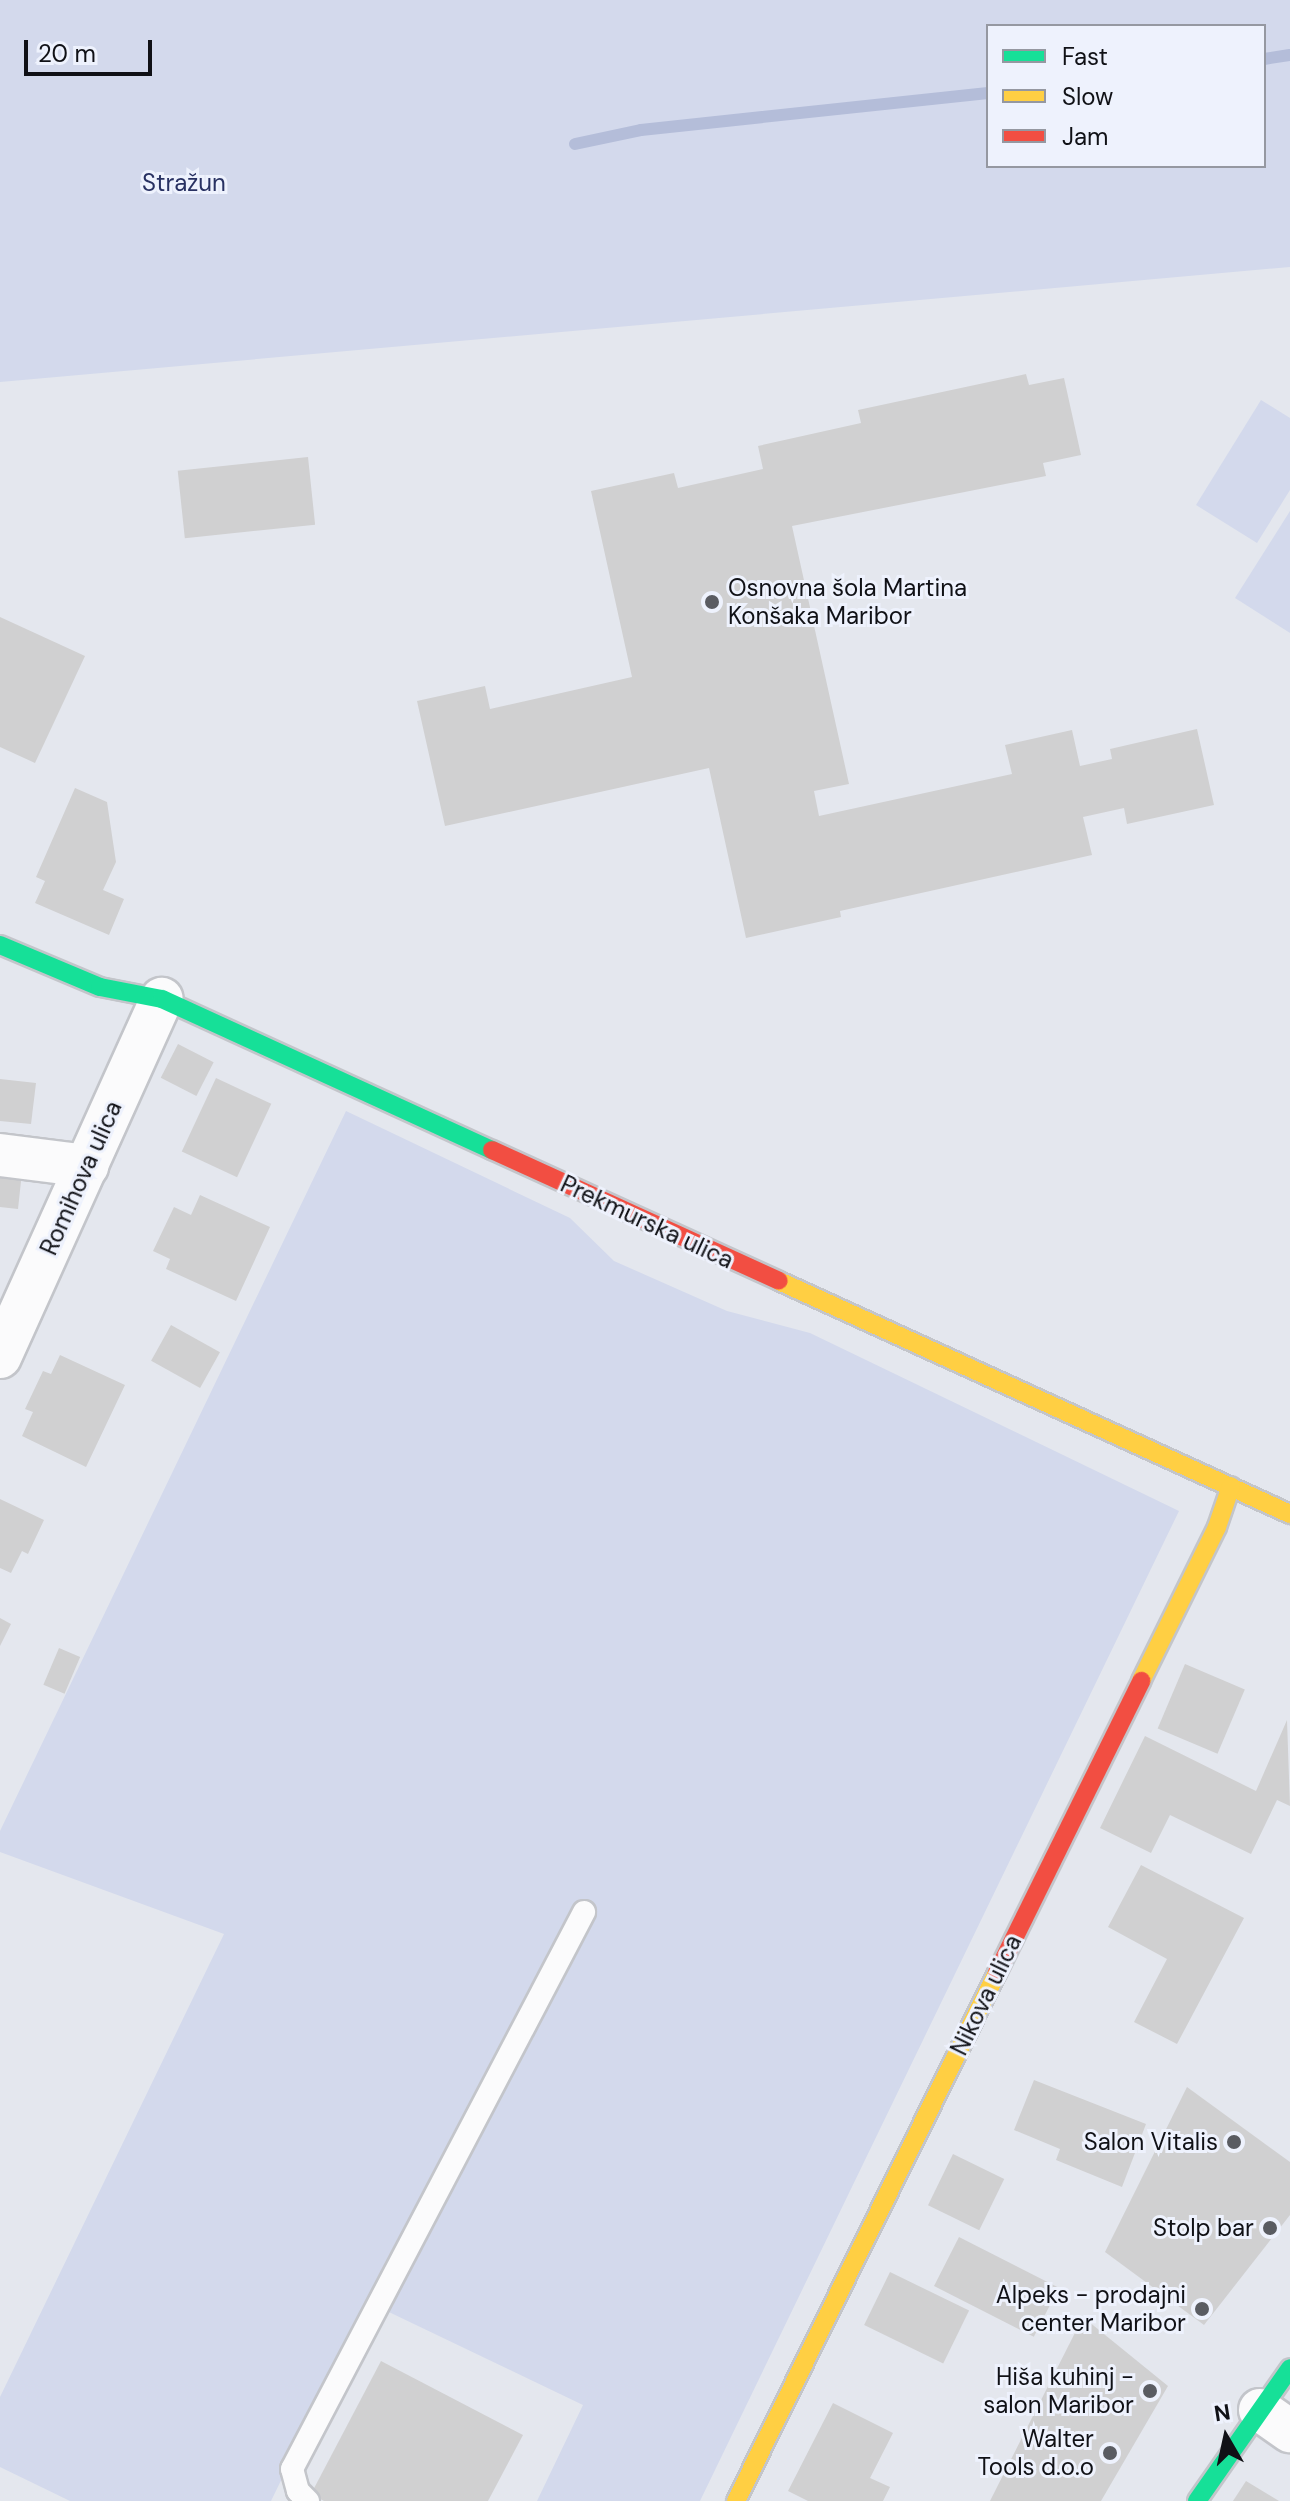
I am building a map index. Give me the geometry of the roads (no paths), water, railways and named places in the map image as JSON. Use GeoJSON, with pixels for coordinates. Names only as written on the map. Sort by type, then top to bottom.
{"type":"FeatureCollection","features":[{"type":"Feature","properties":{"kind":"street","name":"Prekmurska ulica"},"geometry":{"type":"LineString","coordinates":[[0,945],[100,987],[162,999],[1290,1514]]}},
{"type":"Feature","properties":{"kind":"street","name":"Romihova ulica"},"geometry":{"type":"LineString","coordinates":[[0,1357],[162,999]]}},
{"type":"Feature","properties":{"kind":"street"},"geometry":{"type":"LineString","coordinates":[[0,1155],[87,1166]]}},
{"type":"Feature","properties":{"kind":"street","name":"Nikova ulica"},"geometry":{"type":"LineString","coordinates":[[736,2501],[1210,1541],[1231,1486]]}},
{"type":"Feature","properties":{"kind":"street"},"geometry":{"type":"LineString","coordinates":[[1197,2501],[1275,2421],[1290,2368]]}},
{"type":"Feature","properties":{"kind":"lane"},"geometry":{"type":"LineString","coordinates":[[308,2501],[298,2491],[292,2469],[584,1912]]}},
{"type":"Feature","properties":{"kind":"waterway"},"geometry":{"type":"LineString","coordinates":[[1266,59],[1290,55]]}},
{"type":"Feature","properties":{"kind":"waterway"},"geometry":{"type":"LineString","coordinates":[[575,144],[641,130],[986,93]]}},
{"type":"Feature","properties":{"kind":"place","name":"Osnovna šola Martina Konšaka Maribor"},"geometry":{"type":"Point","coordinates":[712,602]}},
{"type":"Feature","properties":{"kind":"place","name":"Salon Vitalis"},"geometry":{"type":"Point","coordinates":[1234,2142]}},
{"type":"Feature","properties":{"kind":"place","name":"Stolp bar"},"geometry":{"type":"Point","coordinates":[1270,2228]}},
{"type":"Feature","properties":{"kind":"place","name":"Alpeks - prodajni center Maribor"},"geometry":{"type":"Point","coordinates":[1202,2309]}},
{"type":"Feature","properties":{"kind":"place","name":"Hiša kuhinj - salon Maribor"},"geometry":{"type":"Point","coordinates":[1150,2391]}},
{"type":"Feature","properties":{"kind":"place","name":"Walter Tools d.o.o"},"geometry":{"type":"Point","coordinates":[1110,2453]}},
{"type":"Feature","properties":{"kind":"park label","name":"Stražun"},"geometry":{"type":"Point","coordinates":[184,183]}}]}
